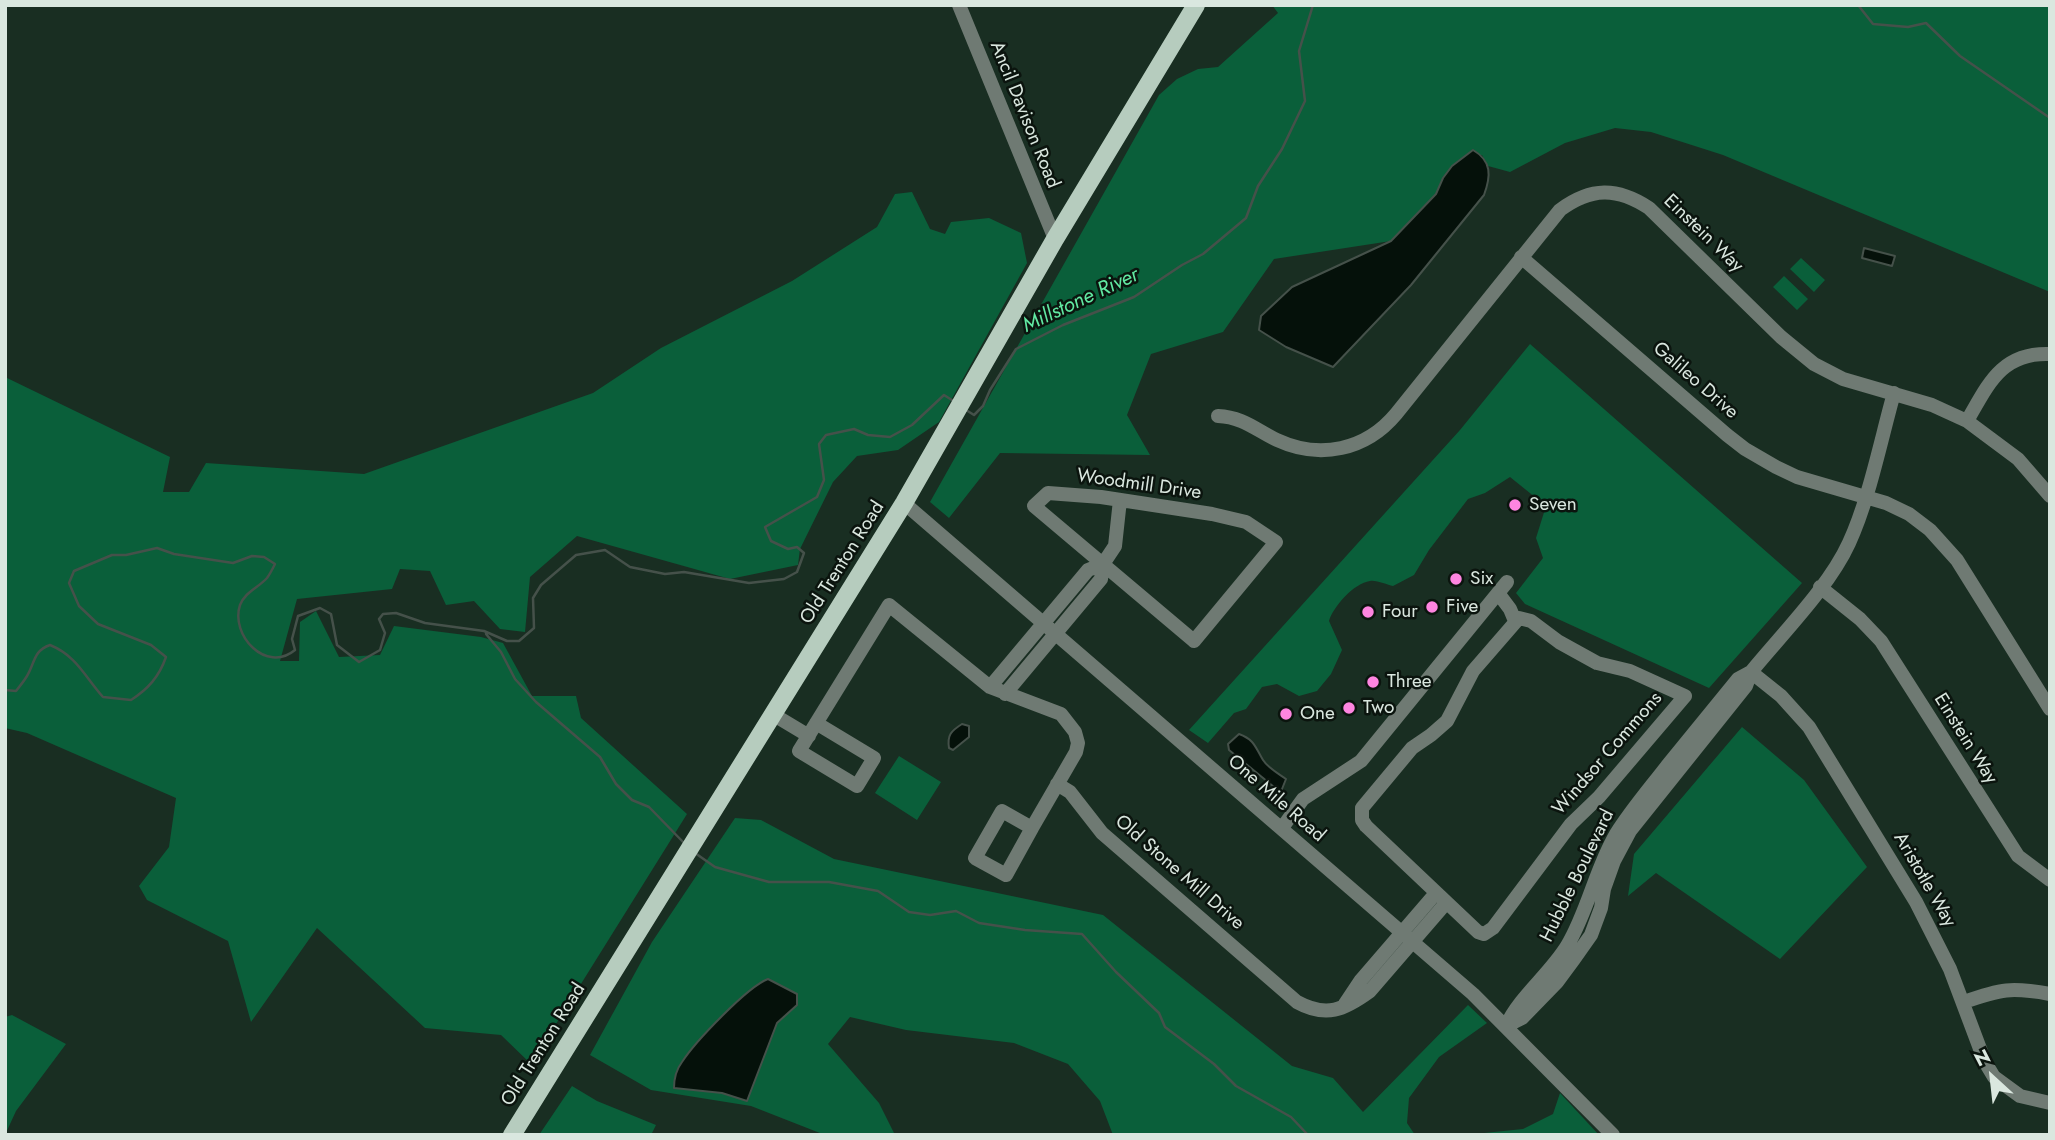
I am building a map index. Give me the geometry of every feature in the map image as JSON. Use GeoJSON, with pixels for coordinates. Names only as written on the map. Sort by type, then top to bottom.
{"type":"FeatureCollection","features":[{"type":"Feature","properties":{"kind":"main road","name":"Old Trenton Road"},"geometry":{"type":"LineString","coordinates":[[512,1135],[904,503],[1055,239],[1196,5]]}},
{"type":"Feature","properties":{"kind":"street","name":"Ancil Davison Road"},"geometry":{"type":"LineString","coordinates":[[958,5],[1055,239]]}},
{"type":"Feature","properties":{"kind":"street","name":"Einstein Way"},"geometry":{"type":"LineString","coordinates":[[1218,416],[1237,418],[1277,440],[1307,449],[1340,450],[1357,444],[1378,432],[1392,418],[1560,210],[1574,200],[1602,192],[1618,193],[1649,208],[1781,337],[1814,364],[1843,379],[1932,405],[1967,421],[2018,459],[2050,496]]}},
{"type":"Feature","properties":{"kind":"street","name":"Galileo Drive"},"geometry":{"type":"LineString","coordinates":[[1521,257],[1745,449],[1797,477],[1886,503],[1909,514],[1930,530],[1946,545],[2050,709]]}},
{"type":"Feature","properties":{"kind":"street"},"geometry":{"type":"LineString","coordinates":[[1967,421],[1987,386],[2003,368],[2026,356],[2050,355]]}},
{"type":"Feature","properties":{"kind":"street","name":"Hubble Boulevard"},"geometry":{"type":"LineString","coordinates":[[1506,1026],[1514,1010],[1552,969],[1567,946],[1615,835],[1634,808],[1738,680],[1751,672],[1820,587],[1849,544],[1894,393]]}},
{"type":"Feature","properties":{"kind":"street","name":"Woodmill Drive"},"geometry":{"type":"LineString","coordinates":[[1048,493],[1120,500],[1246,522],[1276,542],[1194,641],[1034,506],[1048,493]]}},
{"type":"Feature","properties":{"kind":"street"},"geometry":{"type":"LineString","coordinates":[[1005,694],[1101,579],[1103,564],[1115,546],[1120,500]]}},
{"type":"Feature","properties":{"kind":"street","name":"One Mile Road"},"geometry":{"type":"LineString","coordinates":[[904,503],[1408,937],[1506,1026],[1613,1135]]}},
{"type":"Feature","properties":{"kind":"street"},"geometry":{"type":"LineString","coordinates":[[990,687],[1088,570],[1103,564]]}},
{"type":"Feature","properties":{"kind":"street"},"geometry":{"type":"LineString","coordinates":[[1282,828],[1298,817],[1322,788],[1361,761],[1502,587],[1515,621]]}},
{"type":"Feature","properties":{"kind":"street","name":"Einstein Way"},"geometry":{"type":"LineString","coordinates":[[1820,587],[1872,630],[2018,856],[2050,880]]}},
{"type":"Feature","properties":{"kind":"street"},"geometry":{"type":"LineString","coordinates":[[774,715],[813,729],[874,758],[857,786],[799,751],[813,729],[889,605],[990,687],[1052,709],[1066,718],[1071,725],[1078,743],[1076,752],[1006,876],[975,858],[1002,811],[1032,828]]}},
{"type":"Feature","properties":{"kind":"street","name":"Windsor Commons"},"geometry":{"type":"LineString","coordinates":[[1519,618],[1531,621],[1559,642],[1597,663],[1630,671],[1685,696],[1599,797],[1571,824],[1493,928],[1484,933],[1478,932],[1366,826],[1362,820],[1362,808],[1412,748],[1447,721],[1474,671],[1515,621],[1519,618]]}},
{"type":"Feature","properties":{"kind":"street","name":"Hubble Boulevard"},"geometry":{"type":"LineString","coordinates":[[1506,1026],[1522,1018],[1557,982],[1591,935],[1614,862],[1630,831],[1746,686],[1751,672]]}},
{"type":"Feature","properties":{"kind":"street","name":"Aristotle Way"},"geometry":{"type":"LineString","coordinates":[[1751,672],[1781,696],[1809,727],[1916,902],[1964,1002],[1985,1062],[1994,1077],[2020,1096],[2050,1104]]}},
{"type":"Feature","properties":{"kind":"street","name":"Old Stone Mill Drive"},"geometry":{"type":"LineString","coordinates":[[1057,784],[1070,792],[1102,833],[1297,1002],[1317,1011],[1328,1012],[1355,1002],[1370,991],[1408,937]]}},
{"type":"Feature","properties":{"kind":"street"},"geometry":{"type":"LineString","coordinates":[[1408,937],[1441,898]]}},
{"type":"Feature","properties":{"kind":"street"},"geometry":{"type":"LineString","coordinates":[[1964,1002],[2006,989],[2020,988],[2050,994]]}},
{"type":"Feature","properties":{"kind":"green space"},"geometry":{"type":"Polygon","coordinates":[[[1272,5],[2050,5],[2050,292],[1723,155],[1651,132],[1615,128],[1565,143],[1510,172],[1488,166],[1482,155],[1443,178],[1436,194],[1391,241],[1274,259],[1223,332],[1151,354],[1127,415],[1150,455],[1000,453],[949,518],[930,502],[1159,95],[1177,79],[1198,69],[1218,67],[1278,13],[1272,5]]]}},
{"type":"Feature","properties":{"kind":"green space"},"geometry":{"type":"Polygon","coordinates":[[[912,192],[930,229],[945,234],[951,222],[989,218],[1021,233],[1027,263],[939,422],[898,450],[857,456],[833,482],[800,549],[798,565],[730,579],[577,536],[530,577],[525,632],[500,629],[474,601],[446,605],[430,571],[400,569],[392,589],[297,599],[280,661],[299,661],[300,622],[316,611],[339,657],[380,655],[394,626],[481,637],[503,643],[532,696],[576,696],[581,718],[687,814],[531,1064],[501,1035],[425,1028],[317,928],[251,1022],[228,941],[147,900],[139,886],[169,847],[176,798],[27,733],[5,728],[5,377],[170,457],[163,492],[189,492],[206,463],[364,474],[593,393],[661,348],[792,281],[877,227],[895,194],[912,192]]]}},
{"type":"Feature","properties":{"kind":"green space"},"geometry":{"type":"Polygon","coordinates":[[[1801,258],[1825,280],[1814,292],[1790,269],[1801,258]]]}},
{"type":"Feature","properties":{"kind":"green space"},"geometry":{"type":"Polygon","coordinates":[[[1784,276],[1808,299],[1797,310],[1773,287],[1784,276]]]}},
{"type":"Feature","properties":{"kind":"green space"},"geometry":{"type":"Polygon","coordinates":[[[1530,344],[1802,583],[1709,688],[1525,604],[1516,593],[1543,558],[1536,538],[1546,506],[1510,477],[1485,493],[1468,499],[1429,550],[1414,575],[1393,586],[1373,581],[1364,583],[1345,596],[1329,621],[1342,650],[1331,674],[1317,691],[1299,696],[1277,684],[1262,687],[1246,709],[1234,713],[1208,743],[1189,730],[1460,430],[1530,344]]]}},
{"type":"Feature","properties":{"kind":"green space"},"geometry":{"type":"Polygon","coordinates":[[[1742,727],[1804,780],[1867,867],[1780,959],[1656,873],[1628,896],[1634,854],[1742,727]]]}},
{"type":"Feature","properties":{"kind":"green space"},"geometry":{"type":"Polygon","coordinates":[[[899,756],[941,782],[917,820],[875,793],[899,756]]]}},
{"type":"Feature","properties":{"kind":"green space"},"geometry":{"type":"Polygon","coordinates":[[[735,818],[761,820],[834,859],[1103,915],[1292,1066],[1333,1078],[1363,1112],[1468,1005],[1487,1023],[1439,1057],[1409,1098],[1407,1123],[1415,1135],[1113,1135],[1100,1101],[1068,1064],[1014,1043],[906,1030],[850,1017],[828,1044],[879,1103],[895,1135],[825,1135],[751,1106],[651,1090],[590,1055],[652,942],[735,818]]]}},
{"type":"Feature","properties":{"kind":"green space"},"geometry":{"type":"Polygon","coordinates":[[[12,1015],[66,1044],[16,1111],[5,1135],[5,1017],[12,1015]]]}},
{"type":"Feature","properties":{"kind":"green space"},"geometry":{"type":"Polygon","coordinates":[[[572,1086],[597,1101],[656,1125],[651,1135],[539,1135],[572,1086]]]}},
{"type":"Feature","properties":{"kind":"green space"},"geometry":{"type":"Polygon","coordinates":[[[1560,1093],[1599,1135],[1465,1135],[1523,1129],[1553,1114],[1560,1093]]]}},
{"type":"Feature","properties":{"kind":"shaded area"},"geometry":{"type":"Polygon","coordinates":[[[1473,150],[1487,164],[1488,182],[1484,195],[1411,285],[1333,367],[1286,347],[1259,330],[1261,316],[1292,287],[1391,241],[1436,194],[1452,166],[1473,150]]]}},
{"type":"Feature","properties":{"kind":"shaded area"},"geometry":{"type":"Polygon","coordinates":[[[1864,248],[1895,256],[1892,266],[1862,258],[1864,248]]]}},
{"type":"Feature","properties":{"kind":"shaded area"},"geometry":{"type":"Polygon","coordinates":[[[962,724],[969,726],[969,737],[953,750],[949,748],[949,737],[962,724]]]}},
{"type":"Feature","properties":{"kind":"shaded area"},"geometry":{"type":"Polygon","coordinates":[[[1239,734],[1252,741],[1265,763],[1286,779],[1280,791],[1229,750],[1228,744],[1239,734]]]}},
{"type":"Feature","properties":{"kind":"shaded area"},"geometry":{"type":"Polygon","coordinates":[[[768,979],[797,994],[797,1005],[777,1023],[747,1101],[722,1093],[674,1088],[678,1068],[698,1042],[735,1004],[768,979]]]}},
{"type":"Feature","properties":{"kind":"waterway","name":"Millstone River"},"geometry":{"type":"LineString","coordinates":[[966,410],[974,415],[983,406],[1016,349],[1063,325],[1134,297],[1203,254],[1246,218],[1258,186],[1282,149],[1305,101],[1299,51],[1313,5]]}},
{"type":"Feature","properties":{"kind":"waterway","name":"Millstone River"},"geometry":{"type":"LineString","coordinates":[[1858,5],[1873,24],[1908,27],[1926,23],[1960,56],[2050,118]]}},
{"type":"Feature","properties":{"kind":"waterway","name":"Millstone River"},"geometry":{"type":"LineString","coordinates":[[5,690],[16,691],[27,676],[37,654],[50,645],[74,661],[103,697],[131,700],[148,687],[166,657],[151,645],[98,624],[79,606],[69,583],[74,571],[112,555],[126,555],[157,548],[174,554],[233,563],[252,556],[264,557],[275,564],[267,578],[242,601],[238,617],[245,639],[253,648],[273,657],[284,656],[295,650],[292,639],[298,616],[320,608],[331,614],[337,645],[359,662],[380,650],[385,633],[379,619],[383,614],[396,613],[425,623],[484,631],[507,641],[519,641],[534,628],[533,598],[541,585],[576,555],[605,550],[630,567],[665,574],[684,572],[749,583],[784,579],[797,572],[804,553],[797,547],[788,549],[771,541],[765,527],[817,497],[824,480],[819,444],[826,435],[854,429],[868,435],[890,437],[912,425],[944,395],[955,402]]}},
{"type":"Feature","properties":{"kind":"waterway"},"geometry":{"type":"LineString","coordinates":[[486,634],[501,652],[515,679],[536,702],[600,757],[616,784],[632,800],[649,807],[685,844]]}},
{"type":"Feature","properties":{"kind":"waterway"},"geometry":{"type":"LineString","coordinates":[[695,853],[715,867],[769,882],[829,882],[878,891],[909,912],[930,915],[956,911],[979,923],[1082,934],[1116,972],[1159,1013],[1165,1027],[1214,1064],[1236,1086],[1291,1117],[1308,1135]]}},
{"type":"Feature","properties":{"kind":"place","name":"Seven"},"geometry":{"type":"Point","coordinates":[1515,505]}},
{"type":"Feature","properties":{"kind":"place","name":"Six"},"geometry":{"type":"Point","coordinates":[1456,579]}},
{"type":"Feature","properties":{"kind":"place","name":"Five"},"geometry":{"type":"Point","coordinates":[1432,607]}},
{"type":"Feature","properties":{"kind":"place","name":"Four"},"geometry":{"type":"Point","coordinates":[1368,612]}},
{"type":"Feature","properties":{"kind":"place","name":"Three"},"geometry":{"type":"Point","coordinates":[1373,682]}},
{"type":"Feature","properties":{"kind":"place","name":"Two"},"geometry":{"type":"Point","coordinates":[1349,708]}},
{"type":"Feature","properties":{"kind":"place","name":"One"},"geometry":{"type":"Point","coordinates":[1286,714]}}]}
